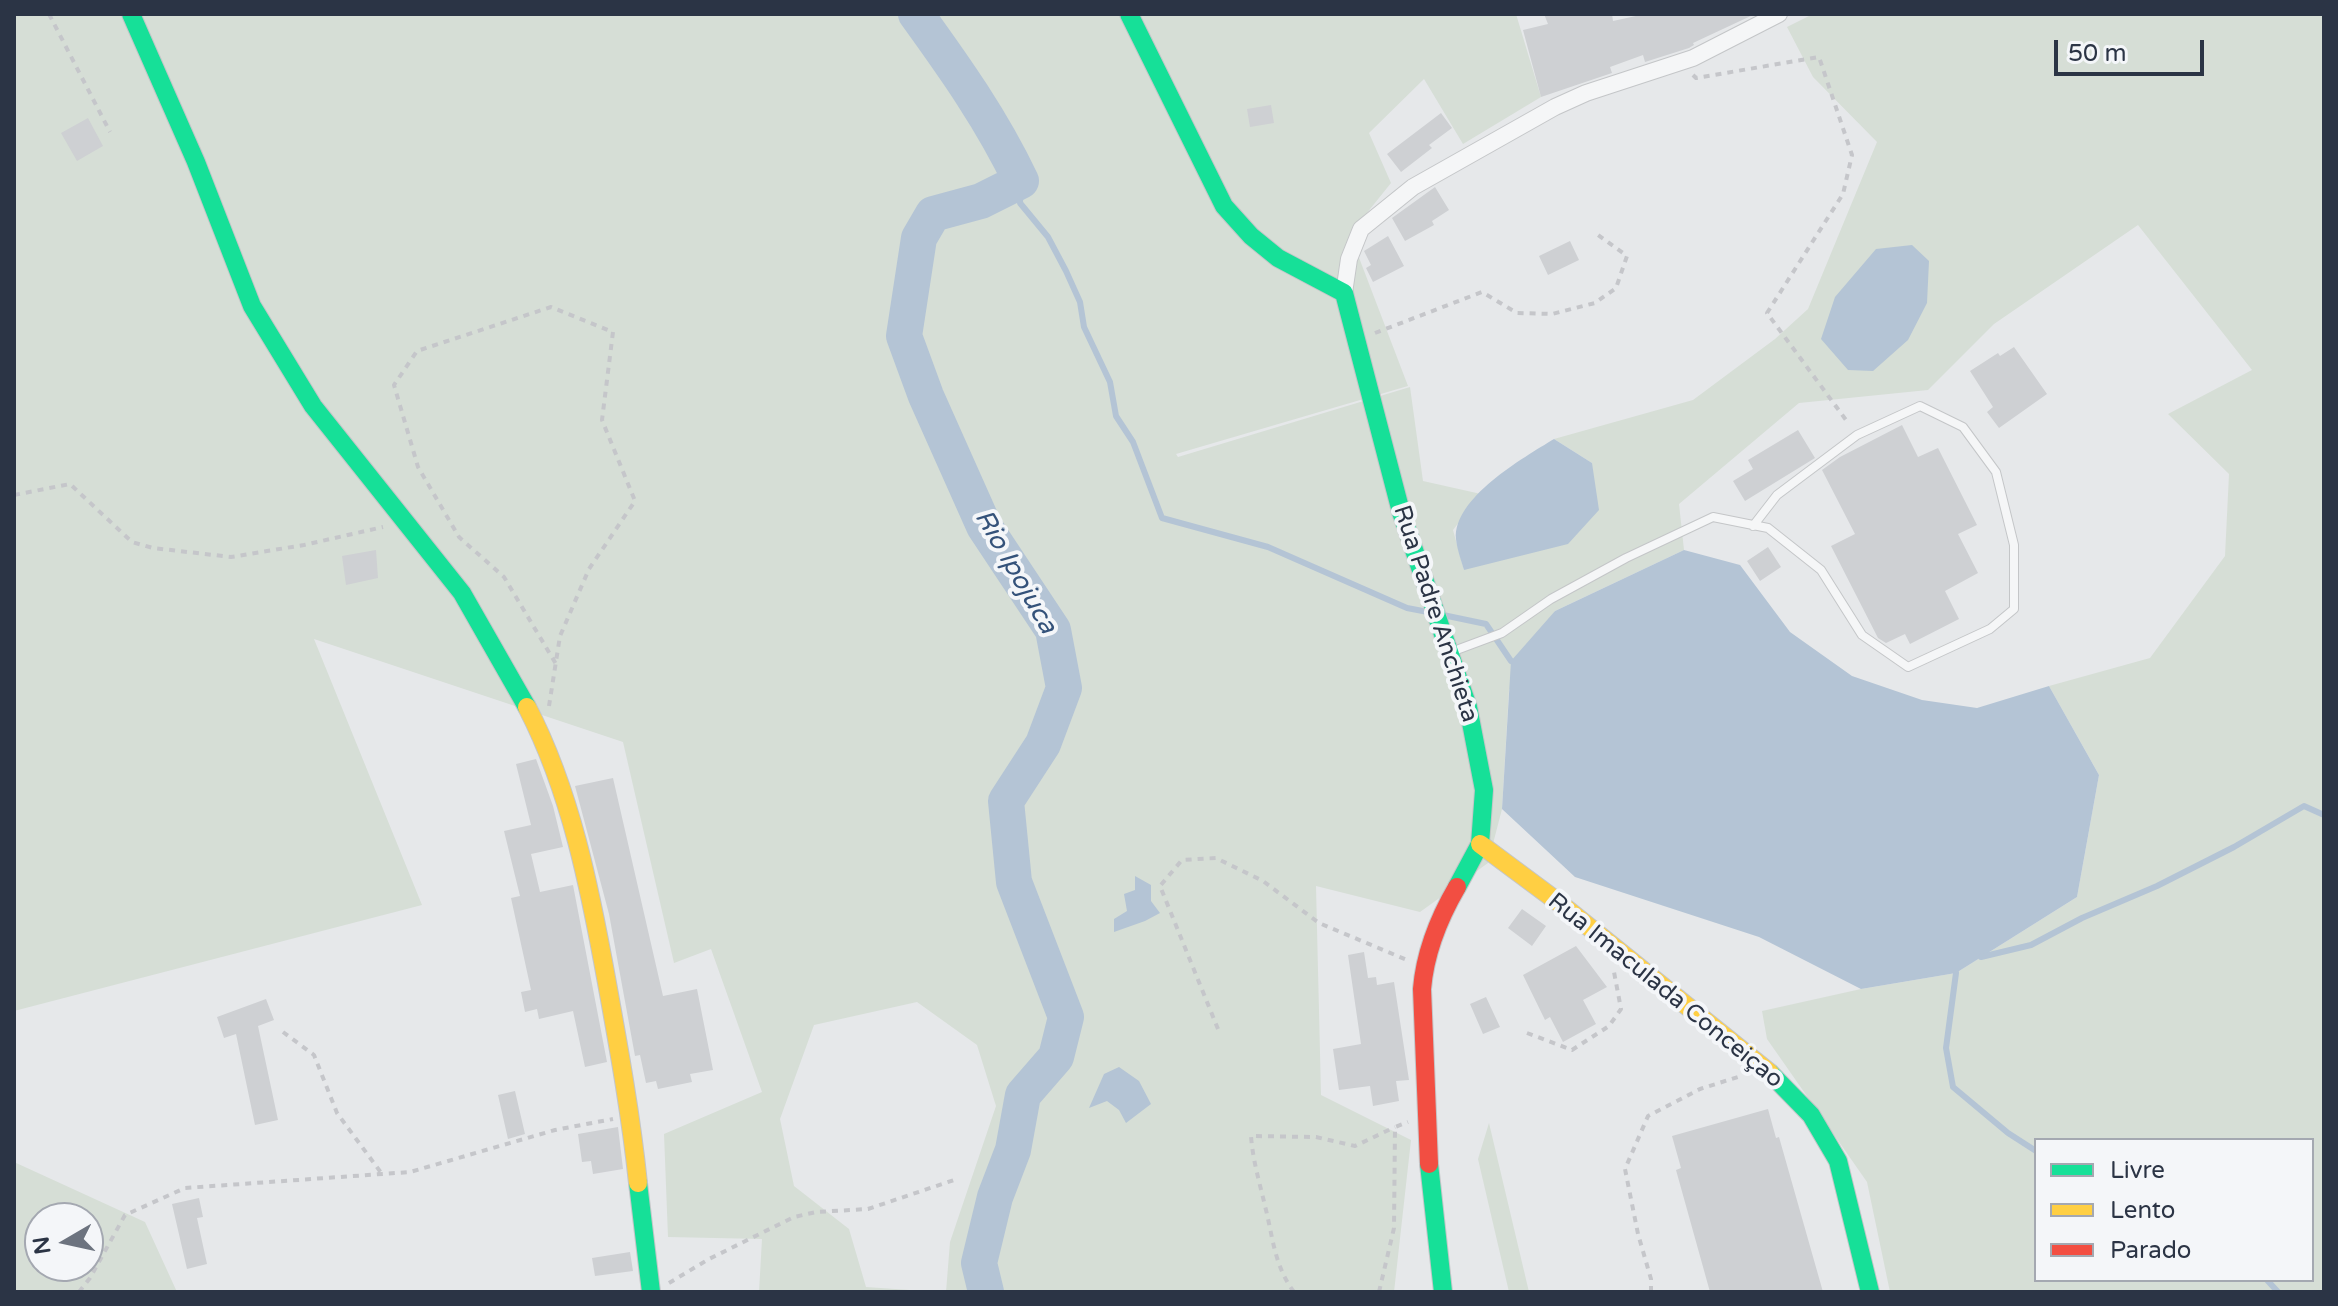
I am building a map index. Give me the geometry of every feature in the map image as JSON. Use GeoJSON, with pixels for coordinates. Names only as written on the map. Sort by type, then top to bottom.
{"type":"FeatureCollection","features":[{"type":"Feature","properties":{"kind":"street"},"geometry":{"type":"LineString","coordinates":[[131,14],[196,162],[252,306],[313,406],[462,593],[544,740],[566,802],[592,903],[658,1289]]}},
{"type":"Feature","properties":{"kind":"street"},"geometry":{"type":"LineString","coordinates":[[1129,14],[1224,206],[1245,234],[1291,268],[1344,293],[1349,259],[1361,229],[1413,187],[1555,107],[1586,93],[1680,62],[1779,14]]}},
{"type":"Feature","properties":{"kind":"street","name":"Rua Padre Anchieta"},"geometry":{"type":"LineString","coordinates":[[1344,293],[1401,512],[1468,707],[1484,790],[1480,844],[1442,913],[1424,968],[1425,1117],[1443,1292]]}},
{"type":"Feature","properties":{"kind":"street","name":"Rua Imaculada Conceiçao"},"geometry":{"type":"LineString","coordinates":[[1480,844],[1766,1069],[1811,1115],[1838,1161],[1870,1292]]}},
{"type":"Feature","properties":{"kind":"lane"},"geometry":{"type":"LineString","coordinates":[[1450,652],[1502,633],[1551,599],[1713,517],[1753,526],[1768,528],[1821,570],[1862,635],[1908,667],[1990,629],[2014,609],[2014,545],[1996,472],[1963,427],[1920,406],[1857,435],[1777,495],[1753,526]]}},
{"type":"Feature","properties":{"kind":"path"},"geometry":{"type":"LineString","coordinates":[[49,14],[110,132]]}},
{"type":"Feature","properties":{"kind":"path"},"geometry":{"type":"LineString","coordinates":[[1680,62],[1696,78],[1819,57],[1852,155],[1843,194],[1767,313],[1857,435]]}},
{"type":"Feature","properties":{"kind":"path"},"geometry":{"type":"LineString","coordinates":[[1358,340],[1482,292],[1517,313],[1552,314],[1595,303],[1616,288],[1627,256],[1598,235]]}},
{"type":"Feature","properties":{"kind":"path"},"geometry":{"type":"LineString","coordinates":[[549,710],[556,664],[560,636],[589,569],[635,501],[602,420],[613,332],[551,307],[417,351],[394,385],[418,467],[459,537],[504,577],[556,664]]}},
{"type":"Feature","properties":{"kind":"path"},"geometry":{"type":"LineString","coordinates":[[14,495],[70,484],[132,542],[153,548],[231,557],[357,535],[406,521]]}},
{"type":"Feature","properties":{"kind":"path"},"geometry":{"type":"LineString","coordinates":[[1218,1029],[1160,886],[1182,860],[1216,858],[1263,881],[1319,923],[1424,968]]}},
{"type":"Feature","properties":{"kind":"path"},"geometry":{"type":"LineString","coordinates":[[1527,1033],[1572,1050],[1609,1026],[1621,1009],[1608,942]]}},
{"type":"Feature","properties":{"kind":"path"},"geometry":{"type":"LineString","coordinates":[[283,1032],[314,1055],[337,1113],[382,1174]]}},
{"type":"Feature","properties":{"kind":"path"},"geometry":{"type":"LineString","coordinates":[[1651,1292],[1651,1279],[1625,1169],[1648,1116],[1700,1089],[1766,1069]]}},
{"type":"Feature","properties":{"kind":"path"},"geometry":{"type":"LineString","coordinates":[[79,1292],[125,1215],[185,1188],[410,1172],[583,1123],[631,1117]]}},
{"type":"Feature","properties":{"kind":"path"},"geometry":{"type":"LineString","coordinates":[[1294,1292],[1282,1277],[1270,1234],[1253,1164],[1251,1136],[1316,1137],[1355,1146],[1425,1117]]}},
{"type":"Feature","properties":{"kind":"path"},"geometry":{"type":"LineString","coordinates":[[1379,1292],[1394,1228],[1395,1127]]}},
{"type":"Feature","properties":{"kind":"path"},"geometry":{"type":"LineString","coordinates":[[658,1289],[709,1259],[794,1217],[816,1212],[868,1209],[957,1179]]}},
{"type":"Feature","properties":{"kind":"shaded area"},"geometry":{"type":"Polygon","coordinates":[[[14,14],[1516,14],[1541,97],[1463,144],[1424,79],[1369,133],[1391,183],[1350,234],[1408,386],[1176,454],[1178,457],[1410,387],[1423,481],[1481,494],[1453,530],[1464,570],[1592,463],[1554,439],[1693,400],[1775,339],[1808,309],[1877,142],[1813,77],[1787,27],[1813,14],[2324,14],[2324,1292],[1890,1292],[1867,1182],[1767,1039],[1762,1011],[1861,989],[1956,973],[2077,897],[2099,775],[2049,686],[2150,658],[2225,556],[2229,474],[2168,414],[2252,370],[2138,225],[1994,324],[1928,390],[1799,403],[1679,504],[1684,550],[1555,611],[1509,690],[1502,809],[1488,863],[1420,912],[1316,886],[1321,1095],[1411,1140],[1394,1292],[946,1292],[950,1242],[996,1106],[977,1045],[917,1002],[814,1025],[780,1119],[794,1186],[849,1229],[866,1287],[939,1292],[759,1292],[762,1239],[668,1237],[664,1134],[762,1092],[711,949],[674,963],[623,742],[314,639],[422,905],[14,1011],[14,14]]]}},
{"type":"Feature","properties":{"kind":"shaded area"},"geometry":{"type":"Polygon","coordinates":[[[1489,1123],[1529,1292],[1509,1292],[1478,1159],[1489,1123]]]}},
{"type":"Feature","properties":{"kind":"shaded area"},"geometry":{"type":"Polygon","coordinates":[[[14,1162],[101,1202],[24,1202],[24,1282],[104,1282],[104,1203],[145,1222],[177,1292],[14,1292],[14,1162]]]}},
{"type":"Feature","properties":{"kind":"water"},"geometry":{"type":"Polygon","coordinates":[[[1912,245],[1929,261],[1927,303],[1908,340],[1873,371],[1848,370],[1821,339],[1835,297],[1876,249],[1912,245]]]}},
{"type":"Feature","properties":{"kind":"water"},"geometry":{"type":"Polygon","coordinates":[[[1554,439],[1592,463],[1599,510],[1568,544],[1464,570],[1456,539],[1458,524],[1466,509],[1492,481],[1554,439]]]}},
{"type":"Feature","properties":{"kind":"water"},"geometry":{"type":"Polygon","coordinates":[[[1684,550],[1740,565],[1790,632],[1852,676],[1922,700],[1977,708],[2049,686],[2099,775],[2077,897],[1956,973],[1861,989],[1759,937],[1575,877],[1502,809],[1511,661],[1555,611],[1684,550]]]}},
{"type":"Feature","properties":{"kind":"water"},"geometry":{"type":"Polygon","coordinates":[[[1135,876],[1151,885],[1151,901],[1160,913],[1114,932],[1114,919],[1127,911],[1124,894],[1135,890],[1135,876]]]}},
{"type":"Feature","properties":{"kind":"water"},"geometry":{"type":"Polygon","coordinates":[[[1119,1067],[1139,1081],[1151,1104],[1126,1123],[1119,1110],[1107,1101],[1089,1108],[1104,1074],[1119,1067]]]}},
{"type":"Feature","properties":{"kind":"building"},"geometry":{"type":"Polygon","coordinates":[[[1544,14],[1612,14],[1613,21],[1645,14],[1755,14],[1693,43],[1689,48],[1645,62],[1643,55],[1610,67],[1612,73],[1541,97],[1523,30],[1548,24],[1544,14]]]}},
{"type":"Feature","properties":{"kind":"building"},"geometry":{"type":"Polygon","coordinates":[[[1271,105],[1274,123],[1250,127],[1247,109],[1271,105]]]}},
{"type":"Feature","properties":{"kind":"building"},"geometry":{"type":"Polygon","coordinates":[[[1441,113],[1452,128],[1401,172],[1387,154],[1441,113]]]}},
{"type":"Feature","properties":{"kind":"building"},"geometry":{"type":"Polygon","coordinates":[[[88,118],[103,146],[77,161],[61,133],[88,118]]]}},
{"type":"Feature","properties":{"kind":"building"},"geometry":{"type":"Polygon","coordinates":[[[1435,187],[1449,210],[1432,221],[1434,225],[1405,241],[1392,218],[1435,187]]]}},
{"type":"Feature","properties":{"kind":"building"},"geometry":{"type":"Polygon","coordinates":[[[1388,236],[1404,266],[1373,282],[1366,268],[1371,265],[1364,251],[1388,236]]]}},
{"type":"Feature","properties":{"kind":"building"},"geometry":{"type":"Polygon","coordinates":[[[1570,241],[1579,260],[1548,275],[1539,256],[1570,241]]]}},
{"type":"Feature","properties":{"kind":"building"},"geometry":{"type":"Polygon","coordinates":[[[2014,347],[2047,394],[1999,428],[1987,412],[1993,407],[1970,371],[2014,347]]]}},
{"type":"Feature","properties":{"kind":"building"},"geometry":{"type":"Polygon","coordinates":[[[1902,425],[1918,457],[1938,448],[1977,525],[1958,534],[1978,573],[1945,591],[1959,619],[1910,644],[1905,634],[1886,643],[1878,638],[1831,546],[1855,534],[1822,470],[1840,457],[1902,425]]]}},
{"type":"Feature","properties":{"kind":"building"},"geometry":{"type":"Polygon","coordinates":[[[1798,430],[1815,458],[1745,501],[1733,481],[1753,469],[1748,460],[1798,430]]]}},
{"type":"Feature","properties":{"kind":"building"},"geometry":{"type":"Polygon","coordinates":[[[1768,547],[1781,567],[1760,581],[1747,561],[1768,547]]]}},
{"type":"Feature","properties":{"kind":"building"},"geometry":{"type":"Polygon","coordinates":[[[376,550],[378,578],[346,585],[342,556],[376,550]]]}},
{"type":"Feature","properties":{"kind":"building"},"geometry":{"type":"Polygon","coordinates":[[[536,759],[553,806],[563,847],[531,854],[540,892],[573,885],[607,1062],[585,1067],[573,1011],[539,1019],[537,1009],[525,1012],[521,992],[531,990],[511,898],[520,896],[504,831],[531,825],[516,764],[536,759]]]}},
{"type":"Feature","properties":{"kind":"building"},"geometry":{"type":"Polygon","coordinates":[[[613,778],[663,996],[697,989],[713,1070],[690,1074],[692,1082],[658,1089],[656,1081],[646,1083],[640,1055],[635,1056],[609,914],[575,786],[613,778]]]}},
{"type":"Feature","properties":{"kind":"building"},"geometry":{"type":"Polygon","coordinates":[[[1522,909],[1546,926],[1532,946],[1508,928],[1522,909]]]}},
{"type":"Feature","properties":{"kind":"building"},"geometry":{"type":"Polygon","coordinates":[[[1576,946],[1607,987],[1583,1000],[1596,1024],[1563,1042],[1550,1017],[1545,1020],[1523,975],[1576,946]]]}},
{"type":"Feature","properties":{"kind":"building"},"geometry":{"type":"Polygon","coordinates":[[[1364,952],[1368,978],[1376,977],[1377,985],[1394,982],[1409,1080],[1396,1081],[1399,1101],[1373,1106],[1370,1086],[1339,1090],[1333,1049],[1361,1044],[1348,955],[1364,952]]]}},
{"type":"Feature","properties":{"kind":"building"},"geometry":{"type":"Polygon","coordinates":[[[1486,997],[1500,1027],[1483,1034],[1470,1004],[1486,997]]]}},
{"type":"Feature","properties":{"kind":"building"},"geometry":{"type":"Polygon","coordinates":[[[266,999],[274,1020],[258,1026],[278,1120],[255,1125],[236,1034],[224,1038],[217,1017],[266,999]]]}},
{"type":"Feature","properties":{"kind":"building"},"geometry":{"type":"Polygon","coordinates":[[[515,1091],[525,1134],[508,1139],[498,1095],[515,1091]]]}},
{"type":"Feature","properties":{"kind":"building"},"geometry":{"type":"Polygon","coordinates":[[[1768,1109],[1776,1138],[1779,1137],[1823,1292],[1710,1292],[1676,1170],[1681,1168],[1672,1136],[1768,1109]]]}},
{"type":"Feature","properties":{"kind":"building"},"geometry":{"type":"Polygon","coordinates":[[[618,1127],[623,1169],[593,1174],[591,1161],[582,1162],[578,1134],[618,1127]]]}},
{"type":"Feature","properties":{"kind":"building"},"geometry":{"type":"Polygon","coordinates":[[[199,1198],[203,1217],[197,1218],[207,1264],[187,1269],[172,1204],[199,1198]]]}},
{"type":"Feature","properties":{"kind":"building"},"geometry":{"type":"Polygon","coordinates":[[[630,1252],[633,1271],[595,1276],[592,1258],[630,1252]]]}},
{"type":"Feature","properties":{"kind":"waterway","name":"Rio Ipojuca"},"geometry":{"type":"LineString","coordinates":[[916,14],[959,74],[1021,181],[981,201],[933,214],[919,238],[904,336],[926,396],[984,526],[1053,630],[1064,688],[1043,744],[1006,801],[1014,882],[1066,1017],[1056,1057],[1023,1095],[1013,1150],[995,1197],[979,1263],[986,1292]]}},
{"type":"Feature","properties":{"kind":"waterway"},"geometry":{"type":"LineString","coordinates":[[1021,181],[1020,203],[1048,237],[1080,302],[1084,327],[1110,382],[1116,416],[1133,442],[1162,518],[1268,547],[1407,608],[1428,612]]}},
{"type":"Feature","properties":{"kind":"waterway"},"geometry":{"type":"LineString","coordinates":[[1443,615],[1486,624],[1511,661]]}},
{"type":"Feature","properties":{"kind":"waterway"},"geometry":{"type":"LineString","coordinates":[[1981,957],[2031,945],[2234,847],[2304,806],[2324,815]]}},
{"type":"Feature","properties":{"kind":"waterway"},"geometry":{"type":"LineString","coordinates":[[1956,973],[1946,1048],[1953,1087],[2008,1133],[2034,1150]]}},
{"type":"Feature","properties":{"kind":"waterway"},"geometry":{"type":"LineString","coordinates":[[2269,1282],[2278,1292]]}},
{"type":"Feature","properties":{"kind":"traffic: fast"},"geometry":{"type":"LineString","coordinates":[[131,14],[196,162],[252,306],[313,406],[462,593],[527,707]]}},
{"type":"Feature","properties":{"kind":"traffic: fast"},"geometry":{"type":"LineString","coordinates":[[1129,14],[1224,206],[1251,236],[1278,258],[1344,293],[1401,512],[1468,707],[1484,790],[1480,844],[1457,887]]}},
{"type":"Feature","properties":{"kind":"traffic: fast"},"geometry":{"type":"LineString","coordinates":[[1770,1073],[1811,1115],[1838,1161],[1870,1292]]}},
{"type":"Feature","properties":{"kind":"traffic: fast"},"geometry":{"type":"LineString","coordinates":[[1429,1164],[1443,1292]]}},
{"type":"Feature","properties":{"kind":"traffic: fast"},"geometry":{"type":"LineString","coordinates":[[638,1183],[651,1292]]}},
{"type":"Feature","properties":{"kind":"traffic: slow"},"geometry":{"type":"LineString","coordinates":[[527,707],[556,773],[586,877],[620,1058],[638,1183]]}},
{"type":"Feature","properties":{"kind":"traffic: slow"},"geometry":{"type":"LineString","coordinates":[[1480,844],[1558,902],[1770,1073]]}},
{"type":"Feature","properties":{"kind":"traffic: jam"},"geometry":{"type":"LineString","coordinates":[[1429,1164],[1422,989],[1434,936],[1457,887]]}}]}
